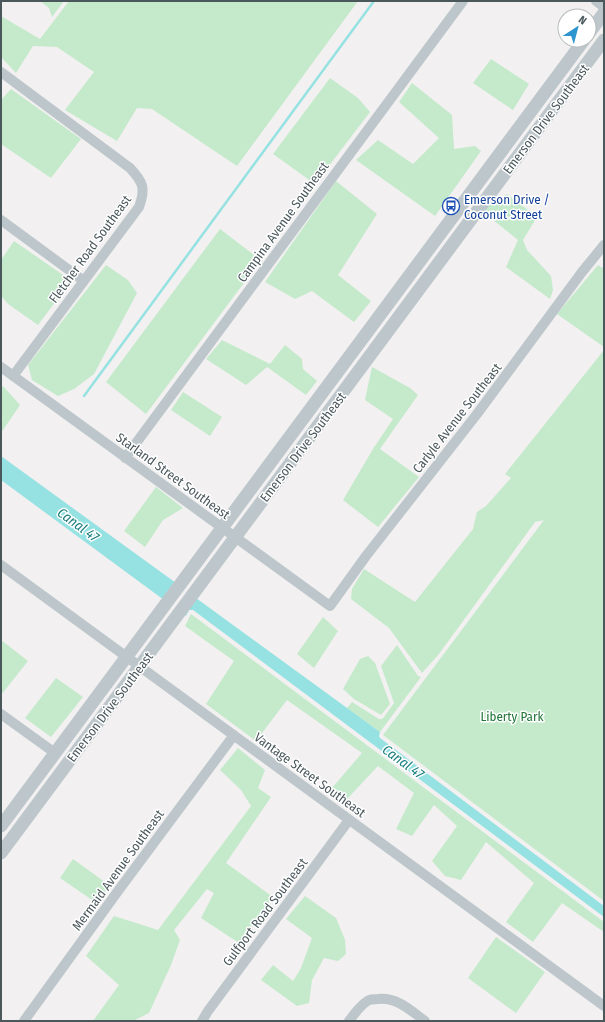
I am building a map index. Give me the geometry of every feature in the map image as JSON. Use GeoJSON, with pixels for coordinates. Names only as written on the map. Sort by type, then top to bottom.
{"type":"FeatureCollection","features":[{"type":"Feature","properties":{"kind":"street","name":"Campina Avenue Southeast"},"geometry":{"type":"LineString","coordinates":[[125,458],[463,1]]}},
{"type":"Feature","properties":{"kind":"street"},"geometry":{"type":"LineString","coordinates":[[596,1],[604,7]]}},
{"type":"Feature","properties":{"kind":"street"},"geometry":{"type":"LineString","coordinates":[[597,22],[604,13]]}},
{"type":"Feature","properties":{"kind":"street","name":"Emerson Drive Southeast"},"geometry":{"type":"LineString","coordinates":[[1,853],[604,40]]}},
{"type":"Feature","properties":{"kind":"street","name":"Emerson Drive Southeast"},"geometry":{"type":"LineString","coordinates":[[1,826],[578,48]]}},
{"type":"Feature","properties":{"kind":"street","name":"Fletcher Road Southeast"},"geometry":{"type":"LineString","coordinates":[[1,72],[130,168],[138,177],[143,187],[143,196],[139,206],[13,376]]}},
{"type":"Feature","properties":{"kind":"street"},"geometry":{"type":"LineString","coordinates":[[1,220],[84,280]]}},
{"type":"Feature","properties":{"kind":"street","name":"Carlyle Avenue Southeast"},"geometry":{"type":"LineString","coordinates":[[330,606],[366,556],[477,414],[582,272],[602,250]]}},
{"type":"Feature","properties":{"kind":"street","name":"Starland Street Southeast"},"geometry":{"type":"LineString","coordinates":[[1,367],[330,606]]}},
{"type":"Feature","properties":{"kind":"street","name":"Vantage Street Southeast"},"geometry":{"type":"LineString","coordinates":[[1,565],[604,1006]]}},
{"type":"Feature","properties":{"kind":"street"},"geometry":{"type":"LineString","coordinates":[[1,714],[54,753]]}},
{"type":"Feature","properties":{"kind":"street","name":"Mermaid Avenue Southeast"},"geometry":{"type":"LineString","coordinates":[[24,1021],[234,736]]}},
{"type":"Feature","properties":{"kind":"street","name":"Gulfport Road Southeast"},"geometry":{"type":"LineString","coordinates":[[202,1021],[349,820]]}},
{"type":"Feature","properties":{"kind":"street"},"geometry":{"type":"LineString","coordinates":[[349,1021],[356,1011],[366,1002],[372,999],[384,998],[401,1003],[425,1021]]}},
{"type":"Feature","properties":{"kind":"green space"},"geometry":{"type":"Polygon","coordinates":[[[40,1],[64,1],[52,17],[49,8],[40,1]]]}},
{"type":"Feature","properties":{"kind":"green space"},"geometry":{"type":"Polygon","coordinates":[[[69,1],[358,1],[237,166],[152,109],[137,108],[117,141],[65,110],[94,72],[57,47],[33,46],[16,73],[1,57],[1,16],[40,39],[69,1]]]}},
{"type":"Feature","properties":{"kind":"green space"},"geometry":{"type":"Polygon","coordinates":[[[491,59],[529,84],[513,110],[473,83],[491,59]]]}},
{"type":"Feature","properties":{"kind":"green space"},"geometry":{"type":"Polygon","coordinates":[[[330,78],[358,98],[370,112],[315,184],[273,154],[330,78]]]}},
{"type":"Feature","properties":{"kind":"green space"},"geometry":{"type":"Polygon","coordinates":[[[412,83],[452,115],[454,149],[475,146],[481,151],[435,216],[356,160],[378,140],[413,164],[439,138],[399,102],[412,83]]]}},
{"type":"Feature","properties":{"kind":"green space"},"geometry":{"type":"Polygon","coordinates":[[[11,89],[81,139],[51,178],[1,144],[1,100],[11,89]]]}},
{"type":"Feature","properties":{"kind":"green space"},"geometry":{"type":"Polygon","coordinates":[[[336,181],[377,214],[338,275],[371,301],[354,322],[312,291],[295,299],[265,282],[336,181]]]}},
{"type":"Feature","properties":{"kind":"green space"},"geometry":{"type":"Polygon","coordinates":[[[507,194],[537,217],[523,240],[527,250],[551,276],[553,290],[550,299],[506,267],[518,240],[483,212],[491,203],[507,194]]]}},
{"type":"Feature","properties":{"kind":"green space"},"geometry":{"type":"Polygon","coordinates":[[[220,229],[254,255],[258,264],[146,414],[106,382],[220,229]]]}},
{"type":"Feature","properties":{"kind":"green space"},"geometry":{"type":"Polygon","coordinates":[[[14,241],[66,277],[65,289],[38,325],[8,304],[1,296],[1,260],[14,241]]]}},
{"type":"Feature","properties":{"kind":"green space"},"geometry":{"type":"Polygon","coordinates":[[[106,265],[128,280],[137,293],[94,374],[74,389],[58,396],[32,380],[28,365],[106,265]]]}},
{"type":"Feature","properties":{"kind":"green space"},"geometry":{"type":"Polygon","coordinates":[[[598,265],[604,269],[604,347],[557,314],[598,265]]]}},
{"type":"Feature","properties":{"kind":"green space"},"geometry":{"type":"Polygon","coordinates":[[[222,340],[270,364],[285,345],[302,359],[303,369],[317,381],[306,395],[267,367],[246,385],[206,359],[222,340]]]}},
{"type":"Feature","properties":{"kind":"green space","name":"Liberty Park"},"geometry":{"type":"Polygon","coordinates":[[[604,350],[604,901],[383,735],[544,520],[535,522],[439,654],[422,673],[389,628],[351,599],[352,589],[364,569],[415,602],[473,529],[477,512],[486,506],[511,478],[505,474],[604,350]]]}},
{"type":"Feature","properties":{"kind":"green space"},"geometry":{"type":"Polygon","coordinates":[[[372,367],[410,388],[418,395],[380,449],[419,477],[378,527],[343,500],[373,449],[393,419],[365,400],[372,367]]]}},
{"type":"Feature","properties":{"kind":"green space"},"geometry":{"type":"Polygon","coordinates":[[[3,386],[20,405],[1,433],[1,388],[3,386]]]}},
{"type":"Feature","properties":{"kind":"green space"},"geometry":{"type":"Polygon","coordinates":[[[183,392],[222,417],[210,436],[171,410],[183,392]]]}},
{"type":"Feature","properties":{"kind":"green space"},"geometry":{"type":"Polygon","coordinates":[[[156,487],[183,508],[163,520],[145,547],[124,531],[156,487]]]}},
{"type":"Feature","properties":{"kind":"green space"},"geometry":{"type":"Polygon","coordinates":[[[191,614],[604,922],[604,932],[562,903],[533,942],[506,922],[534,883],[486,842],[461,880],[445,876],[432,861],[457,826],[434,805],[412,836],[396,829],[414,793],[378,766],[347,799],[332,788],[362,753],[287,700],[256,741],[206,704],[234,661],[185,626],[191,614]]]}},
{"type":"Feature","properties":{"kind":"green space"},"geometry":{"type":"Polygon","coordinates":[[[323,617],[338,631],[314,668],[297,654],[323,617]]]}},
{"type":"Feature","properties":{"kind":"green space"},"geometry":{"type":"Polygon","coordinates":[[[1,640],[28,661],[1,695],[1,640]]]}},
{"type":"Feature","properties":{"kind":"green space"},"geometry":{"type":"Polygon","coordinates":[[[397,645],[418,676],[421,677],[380,732],[347,708],[352,702],[379,719],[384,717],[394,703],[381,666],[397,645]]]}},
{"type":"Feature","properties":{"kind":"green space"},"geometry":{"type":"Polygon","coordinates":[[[368,656],[375,663],[390,704],[381,715],[354,699],[343,689],[360,659],[368,656]]]}},
{"type":"Feature","properties":{"kind":"green space"},"geometry":{"type":"Polygon","coordinates":[[[56,678],[83,697],[51,737],[25,718],[56,678]]]}},
{"type":"Feature","properties":{"kind":"green space"},"geometry":{"type":"Polygon","coordinates":[[[238,748],[265,770],[258,788],[271,797],[226,863],[273,897],[239,943],[201,918],[214,893],[207,889],[174,930],[180,940],[171,965],[149,1013],[133,1021],[93,1021],[119,985],[86,956],[114,916],[158,930],[251,806],[241,790],[220,770],[238,748]]]}},
{"type":"Feature","properties":{"kind":"green space"},"geometry":{"type":"Polygon","coordinates":[[[73,859],[109,885],[98,904],[60,878],[73,859]]]}},
{"type":"Feature","properties":{"kind":"green space"},"geometry":{"type":"Polygon","coordinates":[[[305,896],[336,918],[345,940],[346,954],[338,961],[324,958],[312,980],[309,1003],[297,1006],[261,980],[273,965],[293,981],[301,968],[312,938],[286,919],[305,896]]]}},
{"type":"Feature","properties":{"kind":"green space"},"geometry":{"type":"Polygon","coordinates":[[[496,937],[545,972],[516,1013],[468,978],[496,937]]]}},
{"type":"Feature","properties":{"kind":"water","name":"Canal 47"},"geometry":{"type":"Polygon","coordinates":[[[1,456],[176,583],[164,600],[1,480],[1,456]]]}},
{"type":"Feature","properties":{"kind":"water","name":"Canal 47"},"geometry":{"type":"Polygon","coordinates":[[[196,598],[380,732],[380,738],[604,906],[604,917],[193,610],[189,610],[186,616],[184,614],[196,598]]]}},
{"type":"Feature","properties":{"kind":"waterway"},"geometry":{"type":"LineString","coordinates":[[84,396],[374,1]]}},
{"type":"Feature","properties":{"kind":"place","name":"Emerson Drive / Coconut Street"},"geometry":{"type":"Point","coordinates":[451,206]}}]}
